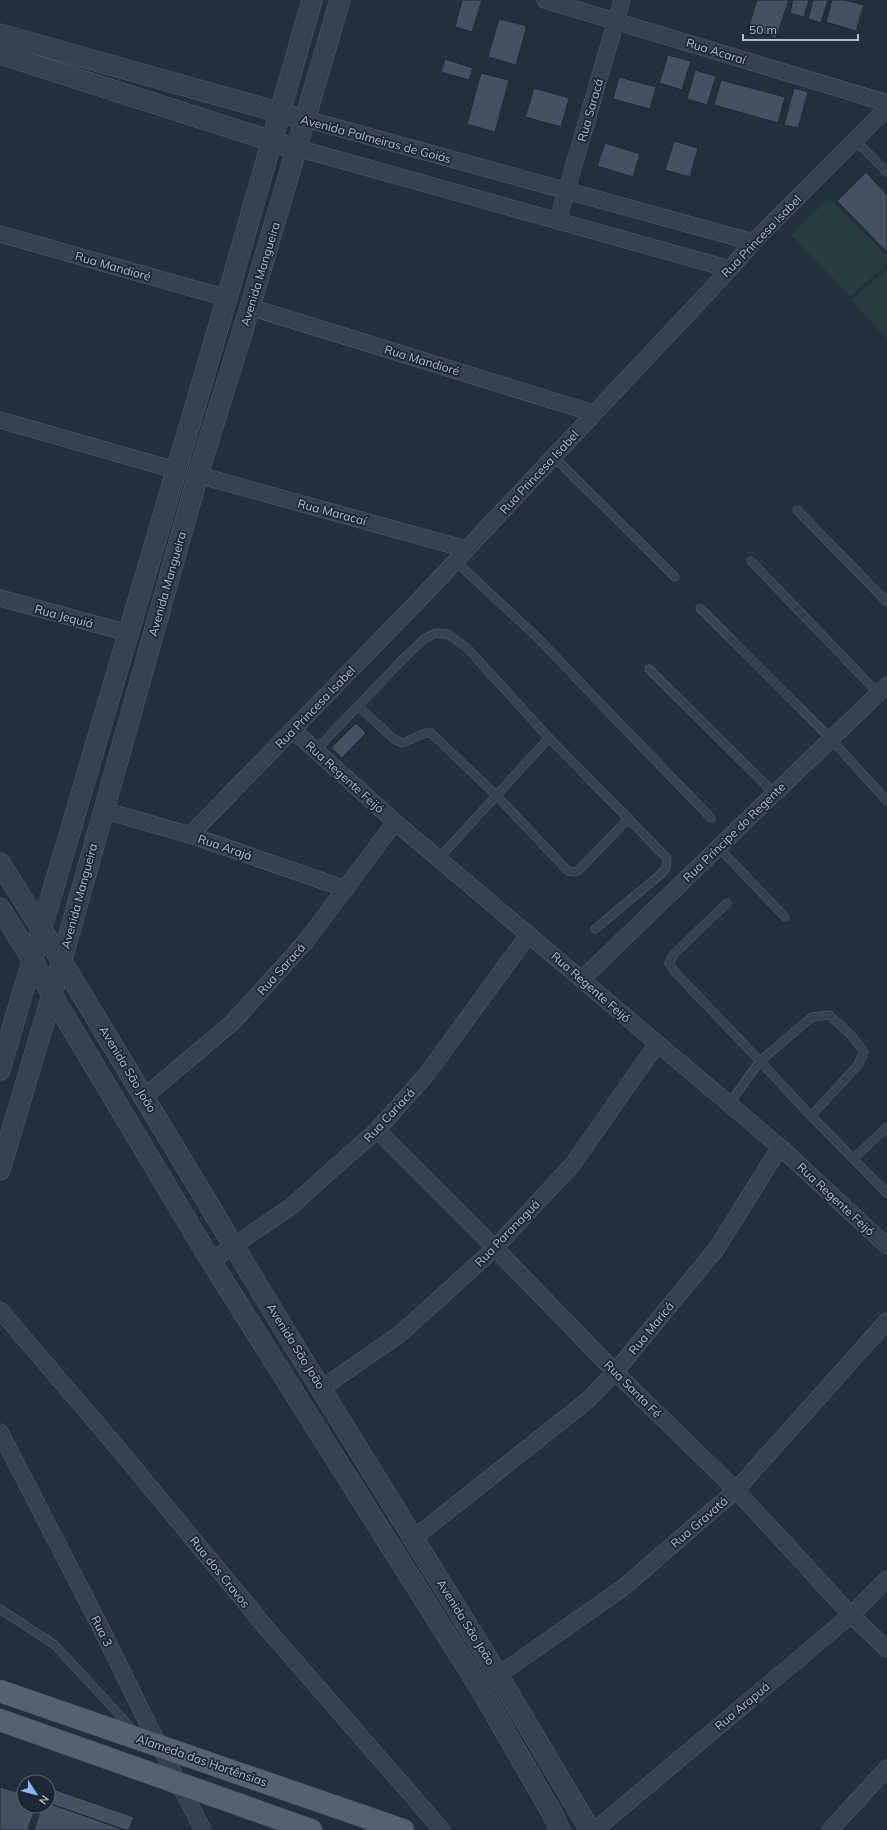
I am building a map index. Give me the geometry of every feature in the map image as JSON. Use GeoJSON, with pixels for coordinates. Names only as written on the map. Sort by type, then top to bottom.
{"type":"FeatureCollection","features":[{"type":"Feature","properties":{"kind":"main road","name":"Alameda das Hortênsias"},"geometry":{"type":"LineString","coordinates":[[0,1690],[403,1830]]}},
{"type":"Feature","properties":{"kind":"main road"},"geometry":{"type":"LineString","coordinates":[[0,1720],[311,1830]]}},
{"type":"Feature","properties":{"kind":"street","name":"Avenida Mangueira"},"geometry":{"type":"LineString","coordinates":[[0,1070],[34,961],[42,929],[227,298],[312,0]]}},
{"type":"Feature","properties":{"kind":"street","name":"Avenida Mangueira"},"geometry":{"type":"LineString","coordinates":[[0,1170],[52,995],[198,475],[250,307],[340,0]]}},
{"type":"Feature","properties":{"kind":"street","name":"Rua Acaraí"},"geometry":{"type":"LineString","coordinates":[[545,0],[616,20],[887,108]]}},
{"type":"Feature","properties":{"kind":"street","name":"Rua Saracá"},"geometry":{"type":"LineString","coordinates":[[558,220],[622,0]]}},
{"type":"Feature","properties":{"kind":"street","name":"Avenida Palmeiras de Goiás"},"geometry":{"type":"LineString","coordinates":[[0,34],[567,192],[753,242]]}},
{"type":"Feature","properties":{"kind":"street"},"geometry":{"type":"LineString","coordinates":[[0,54],[271,141],[730,269]]}},
{"type":"Feature","properties":{"kind":"street","name":"Rua Princesa Isabel"},"geometry":{"type":"LineString","coordinates":[[190,835],[455,561],[730,269],[753,242],[887,108]]}},
{"type":"Feature","properties":{"kind":"street","name":"Rua Mandioré"},"geometry":{"type":"LineString","coordinates":[[0,234],[227,298]]}},
{"type":"Feature","properties":{"kind":"street","name":"Rua Mandioré"},"geometry":{"type":"LineString","coordinates":[[250,307],[593,413]]}},
{"type":"Feature","properties":{"kind":"street"},"geometry":{"type":"LineString","coordinates":[[0,420],[176,470]]}},
{"type":"Feature","properties":{"kind":"street","name":"Rua Maracaí"},"geometry":{"type":"LineString","coordinates":[[198,475],[466,549]]}},
{"type":"Feature","properties":{"kind":"street","name":"Rua Jequiá"},"geometry":{"type":"LineString","coordinates":[[0,598],[128,633]]}},
{"type":"Feature","properties":{"kind":"street","name":"Rua Príncipe do Regente"},"geometry":{"type":"LineString","coordinates":[[582,979],[882,689]]}},
{"type":"Feature","properties":{"kind":"street","name":"Rua Regente Feijó"},"geometry":{"type":"LineString","coordinates":[[293,730],[395,822],[530,934],[780,1148],[887,1246]]}},
{"type":"Feature","properties":{"kind":"street","name":"Rua Arajá"},"geometry":{"type":"LineString","coordinates":[[103,810],[190,835],[346,889]]}},
{"type":"Feature","properties":{"kind":"street","name":"Rua Saracá"},"geometry":{"type":"LineString","coordinates":[[144,1097],[233,1022],[306,941],[395,822]]}},
{"type":"Feature","properties":{"kind":"street","name":"Avenida São João"},"geometry":{"type":"LineString","coordinates":[[0,863],[61,960],[290,1339],[322,1388],[498,1675],[590,1830]]}},
{"type":"Feature","properties":{"kind":"street","name":"Avenida São João"},"geometry":{"type":"LineString","coordinates":[[0,908],[34,961],[52,995],[212,1261],[480,1688],[552,1813],[560,1830]]}},
{"type":"Feature","properties":{"kind":"street","name":"Rua Cariacá"},"geometry":{"type":"LineString","coordinates":[[212,1261],[289,1208],[377,1130],[426,1074],[530,934]]}},
{"type":"Feature","properties":{"kind":"street","name":"Rua Paranaguá"},"geometry":{"type":"LineString","coordinates":[[322,1388],[400,1334],[496,1248],[573,1164],[657,1044]]}},
{"type":"Feature","properties":{"kind":"street","name":"Rua Santa Fé"},"geometry":{"type":"LineString","coordinates":[[377,1130],[496,1248],[615,1372],[736,1490],[851,1614],[887,1649]]}},
{"type":"Feature","properties":{"kind":"street","name":"Rua Maricá"},"geometry":{"type":"LineString","coordinates":[[414,1538],[588,1400],[615,1372],[717,1248],[780,1148]]}},
{"type":"Feature","properties":{"kind":"street","name":"Rua dos Cravos"},"geometry":{"type":"LineString","coordinates":[[0,1310],[117,1447],[268,1630],[442,1830]]}},
{"type":"Feature","properties":{"kind":"street","name":"Rua Gravatá"},"geometry":{"type":"LineString","coordinates":[[480,1688],[624,1587],[736,1490],[887,1321]]}},
{"type":"Feature","properties":{"kind":"street","name":"Rua 3"},"geometry":{"type":"LineString","coordinates":[[0,1432],[101,1628],[150,1742],[178,1783],[203,1830]]}},
{"type":"Feature","properties":{"kind":"street","name":"Rua Arapuá"},"geometry":{"type":"LineString","coordinates":[[595,1830],[851,1614],[887,1579]]}},
{"type":"Feature","properties":{"kind":"street"},"geometry":{"type":"LineString","coordinates":[[831,1830],[887,1768]]}},
{"type":"Feature","properties":{"kind":"lane"},"geometry":{"type":"LineString","coordinates":[[856,140],[887,172]]}},
{"type":"Feature","properties":{"kind":"lane"},"geometry":{"type":"LineString","coordinates":[[553,456],[675,577]]}},
{"type":"Feature","properties":{"kind":"lane"},"geometry":{"type":"LineString","coordinates":[[797,510],[887,602]]}},
{"type":"Feature","properties":{"kind":"lane"},"geometry":{"type":"LineString","coordinates":[[455,561],[537,637],[711,818]]}},
{"type":"Feature","properties":{"kind":"lane"},"geometry":{"type":"LineString","coordinates":[[751,561],[882,689]]}},
{"type":"Feature","properties":{"kind":"lane"},"geometry":{"type":"LineString","coordinates":[[700,608],[831,739],[887,801]]}},
{"type":"Feature","properties":{"kind":"lane"},"geometry":{"type":"LineString","coordinates":[[315,751],[424,639],[436,633],[448,634],[468,649],[549,738],[668,858],[666,868],[661,874],[596,929]]}},
{"type":"Feature","properties":{"kind":"lane"},"geometry":{"type":"LineString","coordinates":[[649,669],[774,793]]}},
{"type":"Feature","properties":{"kind":"lane"},"geometry":{"type":"LineString","coordinates":[[358,706],[395,740],[403,743],[426,733],[431,733],[496,796],[568,871],[575,872],[579,870],[629,818]]}},
{"type":"Feature","properties":{"kind":"lane"},"geometry":{"type":"LineString","coordinates":[[439,858],[549,738]]}},
{"type":"Feature","properties":{"kind":"lane"},"geometry":{"type":"LineString","coordinates":[[718,847],[786,917]]}},
{"type":"Feature","properties":{"kind":"lane"},"geometry":{"type":"LineString","coordinates":[[727,903],[674,954],[669,963],[675,972],[760,1060],[811,1116],[887,1193]]}},
{"type":"Feature","properties":{"kind":"lane"},"geometry":{"type":"LineString","coordinates":[[729,1104],[760,1060],[812,1017],[829,1015],[850,1035],[864,1052],[858,1066],[811,1116]]}},
{"type":"Feature","properties":{"kind":"lane"},"geometry":{"type":"LineString","coordinates":[[853,1159],[887,1127]]}},
{"type":"Feature","properties":{"kind":"lane"},"geometry":{"type":"LineString","coordinates":[[0,1609],[55,1645],[150,1742]]}},
{"type":"Feature","properties":{"kind":"green space"},"geometry":{"type":"Polygon","coordinates":[[[829,198],[887,256],[887,263],[851,297],[791,235],[829,198]]]}},
{"type":"Feature","properties":{"kind":"green space"},"geometry":{"type":"Polygon","coordinates":[[[887,269],[887,339],[851,300],[887,269]]]}},
{"type":"Feature","properties":{"kind":"building"},"geometry":{"type":"Polygon","coordinates":[[[462,0],[482,0],[472,32],[455,27],[462,0]]]}},
{"type":"Feature","properties":{"kind":"building"},"geometry":{"type":"Polygon","coordinates":[[[757,0],[789,0],[776,38],[748,29],[757,0]]]}},
{"type":"Feature","properties":{"kind":"building"},"geometry":{"type":"Polygon","coordinates":[[[793,0],[809,0],[804,17],[790,13],[793,0]]]}},
{"type":"Feature","properties":{"kind":"building"},"geometry":{"type":"Polygon","coordinates":[[[813,0],[828,0],[821,23],[808,19],[813,0]]]}},
{"type":"Feature","properties":{"kind":"building"},"geometry":{"type":"Polygon","coordinates":[[[832,0],[845,0],[864,5],[856,31],[826,22],[832,0]]]}},
{"type":"Feature","properties":{"kind":"building"},"geometry":{"type":"Polygon","coordinates":[[[499,19],[527,26],[516,65],[488,57],[499,19]]]}},
{"type":"Feature","properties":{"kind":"building"},"geometry":{"type":"Polygon","coordinates":[[[668,55],[691,61],[682,90],[659,83],[668,55]]]}},
{"type":"Feature","properties":{"kind":"building"},"geometry":{"type":"Polygon","coordinates":[[[445,59],[473,68],[469,80],[441,72],[445,59]]]}},
{"type":"Feature","properties":{"kind":"building"},"geometry":{"type":"Polygon","coordinates":[[[695,70],[716,76],[707,105],[687,99],[695,70]]]}},
{"type":"Feature","properties":{"kind":"building"},"geometry":{"type":"Polygon","coordinates":[[[481,73],[509,80],[495,132],[467,124],[481,73]]]}},
{"type":"Feature","properties":{"kind":"building"},"geometry":{"type":"Polygon","coordinates":[[[619,77],[656,87],[650,109],[613,99],[619,77]]]}},
{"type":"Feature","properties":{"kind":"building"},"geometry":{"type":"Polygon","coordinates":[[[721,80],[785,97],[778,123],[714,105],[721,80]]]}},
{"type":"Feature","properties":{"kind":"building"},"geometry":{"type":"Polygon","coordinates":[[[534,88],[569,98],[561,127],[525,117],[534,88]]]}},
{"type":"Feature","properties":{"kind":"building"},"geometry":{"type":"Polygon","coordinates":[[[794,88],[808,92],[798,128],[784,125],[794,88]]]}},
{"type":"Feature","properties":{"kind":"building"},"geometry":{"type":"Polygon","coordinates":[[[674,141],[698,148],[690,177],[665,170],[674,141]]]}},
{"type":"Feature","properties":{"kind":"building"},"geometry":{"type":"Polygon","coordinates":[[[605,143],[640,154],[633,177],[597,166],[605,143]]]}},
{"type":"Feature","properties":{"kind":"building"},"geometry":{"type":"Polygon","coordinates":[[[866,172],[887,195],[887,252],[837,201],[866,172]]]}},
{"type":"Feature","properties":{"kind":"building"},"geometry":{"type":"Polygon","coordinates":[[[356,723],[366,733],[342,758],[331,748],[356,723]]]}},
{"type":"Feature","properties":{"kind":"building"},"geometry":{"type":"Polygon","coordinates":[[[0,1787],[16,1792],[16,1814],[33,1814],[28,1830],[0,1830],[0,1787]]]}},
{"type":"Feature","properties":{"kind":"building"},"geometry":{"type":"Polygon","coordinates":[[[56,1790],[134,1817],[129,1830],[125,1830],[56,1806],[56,1790]]]}},
{"type":"Feature","properties":{"kind":"building"},"geometry":{"type":"Polygon","coordinates":[[[56,1806],[125,1830],[34,1830],[39,1814],[56,1814],[56,1806]]]}}]}
